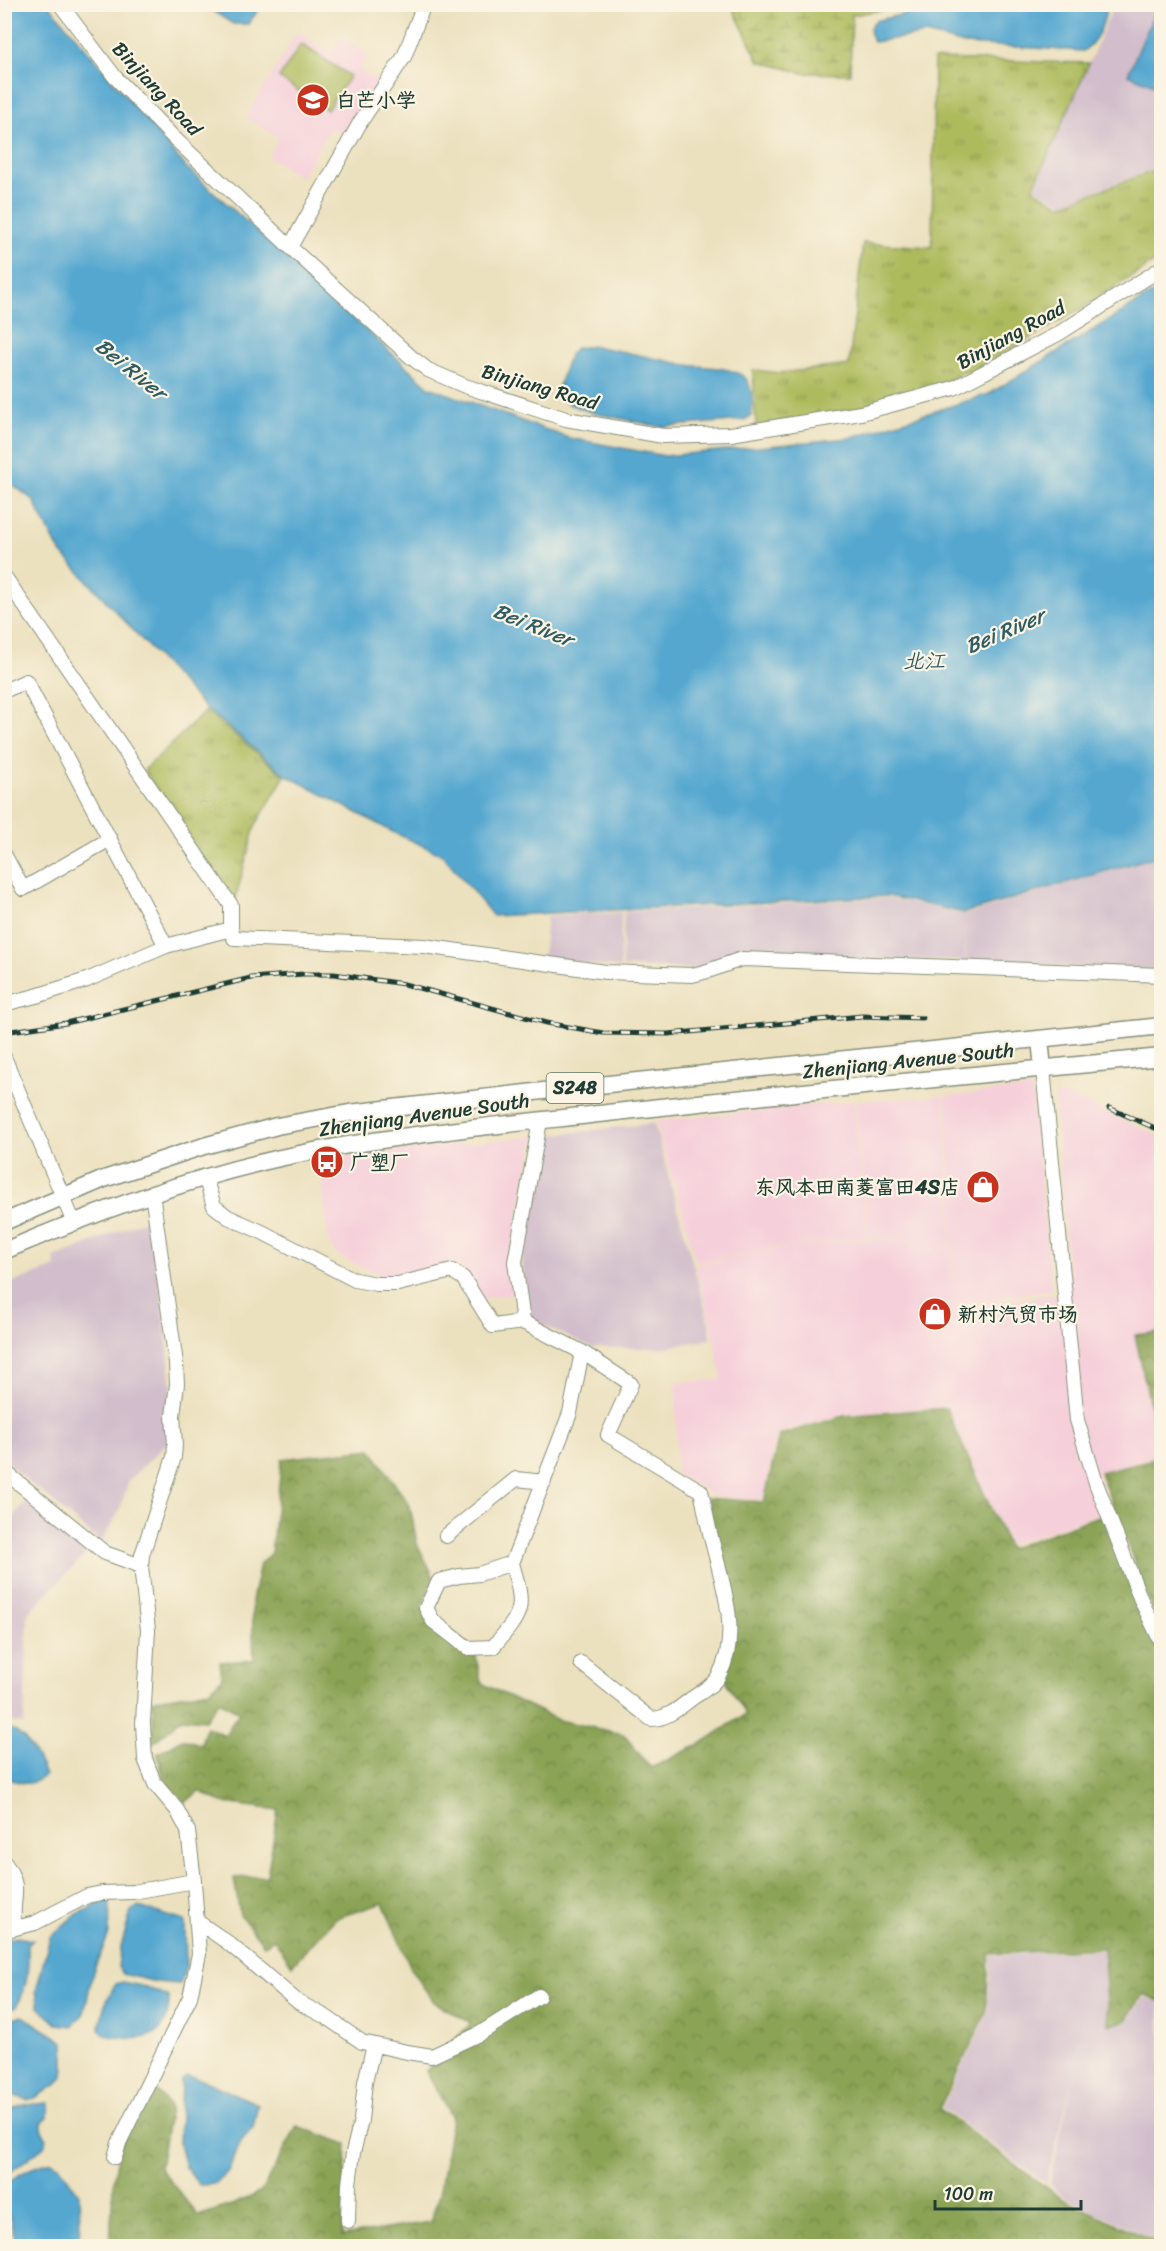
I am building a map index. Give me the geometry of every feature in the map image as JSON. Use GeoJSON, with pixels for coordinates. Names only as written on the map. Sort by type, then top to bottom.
{"type":"FeatureCollection","features":[{"type":"Feature","properties":{"kind":"main road","name":"Zhenjiang Avenue South"},"geometry":{"type":"LineString","coordinates":[[4,1222],[104,1179],[204,1146],[277,1126],[349,1113],[1161,1026]]}},
{"type":"Feature","properties":{"kind":"main road","name":"Zhenjiang Avenue South"},"geometry":{"type":"LineString","coordinates":[[1040,1039],[1043,1068]]}},
{"type":"Feature","properties":{"kind":"main road","name":"Zhenjiang Avenue South"},"geometry":{"type":"LineString","coordinates":[[4,1251],[152,1193],[205,1177],[323,1149],[399,1137],[741,1098],[1161,1057]]}},
{"type":"Feature","properties":{"kind":"street","name":"Binjiang Road"},"geometry":{"type":"LineString","coordinates":[[60,4],[115,77],[177,141],[411,357],[428,370],[465,386],[566,419],[663,436],[731,434],[861,413],[954,388],[1058,334],[1161,268]]}},
{"type":"Feature","properties":{"kind":"street"},"geometry":{"type":"LineString","coordinates":[[290,247],[361,121],[404,57],[424,4]]}},
{"type":"Feature","properties":{"kind":"street"},"geometry":{"type":"LineString","coordinates":[[4,576],[231,905],[231,929],[234,938],[424,946],[606,972],[692,975],[705,973],[726,963],[742,959],[1161,975]]}},
{"type":"Feature","properties":{"kind":"street"},"geometry":{"type":"LineString","coordinates":[[4,691],[26,681],[166,946]]}},
{"type":"Feature","properties":{"kind":"street"},"geometry":{"type":"LineString","coordinates":[[4,854],[23,889],[110,839]]}},
{"type":"Feature","properties":{"kind":"street"},"geometry":{"type":"LineString","coordinates":[[4,1004],[87,980],[166,946],[231,929]]}},
{"type":"Feature","properties":{"kind":"street"},"geometry":{"type":"LineString","coordinates":[[4,1056],[74,1223]]}},
{"type":"Feature","properties":{"kind":"street"},"geometry":{"type":"LineString","coordinates":[[1043,1068],[1077,1420],[1096,1483],[1141,1600],[1161,1644]]}},
{"type":"Feature","properties":{"kind":"street"},"geometry":{"type":"LineString","coordinates":[[523,1322],[515,1262],[540,1121]]}},
{"type":"Feature","properties":{"kind":"street"},"geometry":{"type":"LineString","coordinates":[[205,1177],[214,1206],[228,1217],[355,1280],[375,1284],[398,1284],[452,1271],[463,1278],[493,1326],[523,1322],[582,1352],[631,1383],[608,1435],[701,1491],[726,1592],[728,1637],[726,1658],[713,1683],[667,1716],[658,1719],[651,1719],[581,1663]]}},
{"type":"Feature","properties":{"kind":"street"},"geometry":{"type":"LineString","coordinates":[[115,2157],[119,2143],[190,1997],[199,1954],[198,1922],[188,1831],[177,1810],[154,1784],[146,1759],[143,1723],[148,1666],[148,1630],[141,1566],[142,1555],[175,1451],[173,1416],[177,1384],[152,1193]]}},
{"type":"Feature","properties":{"kind":"street"},"geometry":{"type":"LineString","coordinates":[[512,1563],[479,1574],[439,1581],[426,1608],[433,1621],[468,1648],[493,1647],[519,1614],[520,1591],[512,1563],[570,1413],[582,1352]]}},
{"type":"Feature","properties":{"kind":"street"},"geometry":{"type":"LineString","coordinates":[[4,1471],[105,1553],[141,1566]]}},
{"type":"Feature","properties":{"kind":"street"},"geometry":{"type":"LineString","coordinates":[[446,1536],[516,1479],[544,1482]]}},
{"type":"Feature","properties":{"kind":"street"},"geometry":{"type":"LineString","coordinates":[[4,1862],[14,1876],[16,1884],[10,1929],[36,1923],[87,1896],[133,1892],[194,1881]]}},
{"type":"Feature","properties":{"kind":"street"},"geometry":{"type":"LineString","coordinates":[[198,1922],[227,1942],[298,2002],[362,2042],[374,2045],[432,2056],[479,2034],[539,1996]]}},
{"type":"Feature","properties":{"kind":"street"},"geometry":{"type":"LineString","coordinates":[[348,2221],[353,2153],[374,2045]]}},
{"type":"Feature","properties":{"kind":"shaded area"},"geometry":{"type":"Polygon","coordinates":[[[1114,5],[1161,5],[1161,166],[1062,203],[1035,188],[1114,5]]]}},
{"type":"Feature","properties":{"kind":"shaded area","name":"白芒小学"},"geometry":{"type":"Polygon","coordinates":[[[297,32],[330,53],[340,37],[368,54],[359,70],[380,83],[347,136],[331,127],[301,177],[268,157],[279,138],[246,118],[297,32]]]}},
{"type":"Feature","properties":{"kind":"shaded area"},"geometry":{"type":"Polygon","coordinates":[[[1161,856],[1161,970],[966,962],[965,921],[965,961],[751,955],[700,969],[622,967],[624,912],[888,898],[965,915],[1161,856]]]}},
{"type":"Feature","properties":{"kind":"shaded area"},"geometry":{"type":"Polygon","coordinates":[[[621,912],[620,968],[543,958],[547,916],[621,912]]]}},
{"type":"Feature","properties":{"kind":"shaded area"},"geometry":{"type":"Polygon","coordinates":[[[1032,1088],[1052,1289],[956,1304],[946,1096],[1032,1088]]]}},
{"type":"Feature","properties":{"kind":"shaded area","name":"新村汽贸市场"},"geometry":{"type":"Polygon","coordinates":[[[1067,1095],[1161,1137],[1161,1331],[1134,1335],[1159,1455],[1097,1472],[1109,1510],[1009,1545],[947,1406],[845,1414],[777,1433],[763,1499],[714,1496],[676,1473],[676,1382],[722,1380],[711,1322],[695,1266],[791,1246],[907,1237],[924,1266],[908,1236],[868,1238],[856,1101],[944,1096],[952,1240],[932,1258],[952,1242],[955,1306],[1070,1292],[1054,1096],[1067,1095]]]}},
{"type":"Feature","properties":{"kind":"shaded area"},"geometry":{"type":"Polygon","coordinates":[[[854,1101],[867,1238],[791,1245],[697,1264],[656,1121],[854,1101]]]}},
{"type":"Feature","properties":{"kind":"shaded area"},"geometry":{"type":"Polygon","coordinates":[[[654,1123],[709,1323],[711,1339],[661,1348],[592,1348],[527,1318],[521,1259],[544,1136],[654,1123]]]}},
{"type":"Feature","properties":{"kind":"shaded area"},"geometry":{"type":"Polygon","coordinates":[[[535,1136],[509,1261],[512,1294],[481,1298],[469,1273],[457,1265],[391,1279],[334,1252],[328,1240],[320,1160],[535,1136]]]}},
{"type":"Feature","properties":{"kind":"shaded area"},"geometry":{"type":"Polygon","coordinates":[[[147,1219],[152,1230],[147,1232],[156,1255],[172,1384],[167,1443],[129,1480],[119,1511],[101,1543],[5,1461],[5,1285],[56,1267],[54,1258],[147,1219]]]}},
{"type":"Feature","properties":{"kind":"shaded area"},"geometry":{"type":"Polygon","coordinates":[[[32,1495],[93,1547],[28,1613],[24,1724],[5,1721],[4,1516],[10,1520],[32,1495]]]}},
{"type":"Feature","properties":{"kind":"shaded area"},"geometry":{"type":"Polygon","coordinates":[[[1102,1950],[1108,2025],[1125,2023],[1145,1997],[1160,2003],[1161,2242],[1063,2197],[1049,2184],[1077,2063],[1046,2183],[942,2108],[988,2014],[991,1956],[1102,1950]]]}},
{"type":"Feature","properties":{"kind":"green space"},"geometry":{"type":"Polygon","coordinates":[[[916,4],[852,15],[850,74],[803,73],[759,61],[731,5],[916,4]]]}},
{"type":"Feature","properties":{"kind":"green space"},"geometry":{"type":"Polygon","coordinates":[[[301,44],[350,76],[327,110],[279,78],[301,44]]]}},
{"type":"Feature","properties":{"kind":"green space"},"geometry":{"type":"Polygon","coordinates":[[[934,59],[1089,63],[1033,189],[1060,205],[1161,168],[1161,258],[1084,307],[977,369],[959,374],[939,387],[859,408],[756,426],[753,370],[780,373],[849,365],[863,243],[932,247],[934,59]]]}},
{"type":"Feature","properties":{"kind":"green space"},"geometry":{"type":"Polygon","coordinates":[[[206,711],[285,776],[255,826],[234,904],[144,770],[206,711]]]}},
{"type":"Feature","properties":{"kind":"green space"},"geometry":{"type":"Polygon","coordinates":[[[1162,1332],[1161,1455],[1135,1335],[1162,1332]]]}},
{"type":"Feature","properties":{"kind":"green space"},"geometry":{"type":"Polygon","coordinates":[[[946,1408],[1009,1549],[1101,1515],[1161,1652],[1161,2002],[1144,1994],[1125,2021],[1109,2025],[1103,1948],[989,1954],[986,2014],[939,2109],[1062,2199],[1161,2244],[1161,2246],[110,2246],[113,2184],[120,2144],[151,2083],[170,2107],[160,2168],[198,2216],[261,2192],[297,2126],[347,2144],[342,2236],[430,2222],[439,2195],[452,2118],[426,2071],[471,2023],[434,2002],[412,1971],[383,1903],[336,1918],[292,1965],[274,1939],[264,1945],[240,1915],[234,1878],[267,1876],[278,1810],[223,1803],[199,1791],[185,1803],[164,1779],[157,1754],[182,1739],[201,1744],[206,1727],[225,1735],[239,1712],[219,1701],[205,1720],[182,1718],[153,1743],[153,1700],[210,1690],[222,1678],[220,1662],[254,1660],[252,1600],[260,1564],[271,1553],[282,1459],[371,1449],[410,1506],[417,1544],[434,1577],[422,1607],[475,1651],[481,1683],[558,1720],[623,1734],[651,1768],[702,1743],[746,1714],[723,1677],[735,1640],[707,1498],[764,1502],[779,1435],[844,1416],[946,1408]]]}},
{"type":"Feature","properties":{"kind":"green space"},"geometry":{"type":"Polygon","coordinates":[[[1161,1457],[1161,1629],[1100,1472],[1161,1457]]]}},
{"type":"Feature","properties":{"kind":"water"},"geometry":{"type":"Polygon","coordinates":[[[262,4],[248,24],[233,24],[204,5],[262,4]]]}},
{"type":"Feature","properties":{"kind":"water","name":"北江"},"geometry":{"type":"Polygon","coordinates":[[[4,5],[49,5],[186,167],[429,387],[569,438],[665,456],[849,438],[989,394],[1161,288],[1161,855],[964,913],[888,896],[493,916],[443,855],[393,832],[286,775],[204,707],[59,550],[33,500],[5,479],[4,5]]]}},
{"type":"Feature","properties":{"kind":"water"},"geometry":{"type":"Polygon","coordinates":[[[942,5],[1108,5],[1097,36],[1083,51],[964,44],[926,34],[874,42],[871,36],[870,29],[875,21],[942,5]]]}},
{"type":"Feature","properties":{"kind":"water"},"geometry":{"type":"Polygon","coordinates":[[[1158,5],[1162,5],[1161,88],[1128,74],[1158,5]]]}},
{"type":"Feature","properties":{"kind":"water"},"geometry":{"type":"Polygon","coordinates":[[[592,346],[737,373],[743,376],[749,384],[752,400],[751,416],[744,420],[662,427],[594,413],[569,404],[561,398],[557,391],[570,353],[576,348],[592,346]]]}},
{"type":"Feature","properties":{"kind":"water"},"geometry":{"type":"Polygon","coordinates":[[[4,1727],[12,1729],[30,1745],[45,1775],[35,1782],[21,1783],[5,1778],[4,1727]]]}},
{"type":"Feature","properties":{"kind":"water"},"geometry":{"type":"Polygon","coordinates":[[[110,1901],[109,1934],[93,1972],[84,2013],[73,2026],[57,2024],[39,2007],[36,1991],[50,1937],[74,1916],[102,1902],[110,1901]]]}},
{"type":"Feature","properties":{"kind":"water"},"geometry":{"type":"Polygon","coordinates":[[[139,1907],[185,1921],[186,1967],[180,1984],[156,1982],[123,1974],[118,1967],[131,1911],[139,1907]]]}},
{"type":"Feature","properties":{"kind":"water"},"geometry":{"type":"Polygon","coordinates":[[[17,1937],[33,1940],[28,1945],[27,1978],[23,1994],[15,2008],[5,2008],[5,1940],[17,1937]]]}},
{"type":"Feature","properties":{"kind":"water"},"geometry":{"type":"Polygon","coordinates":[[[123,1982],[146,1987],[169,1997],[167,2017],[164,2024],[153,2035],[137,2038],[118,2037],[108,2036],[99,2030],[104,2007],[115,1984],[123,1982]]]}},
{"type":"Feature","properties":{"kind":"water"},"geometry":{"type":"Polygon","coordinates":[[[23,2016],[64,2042],[63,2077],[57,2084],[35,2098],[27,2100],[12,2095],[5,2079],[5,2019],[23,2016]]]}},
{"type":"Feature","properties":{"kind":"water"},"geometry":{"type":"Polygon","coordinates":[[[187,2076],[195,2077],[258,2104],[253,2128],[242,2140],[228,2171],[216,2184],[199,2185],[185,2167],[179,2144],[181,2081],[187,2076]]]}},
{"type":"Feature","properties":{"kind":"water"},"geometry":{"type":"Polygon","coordinates":[[[49,2103],[48,2117],[42,2123],[42,2131],[47,2138],[44,2146],[5,2176],[5,2112],[23,2105],[49,2103]]]}},
{"type":"Feature","properties":{"kind":"water"},"geometry":{"type":"Polygon","coordinates":[[[52,2162],[59,2165],[79,2194],[78,2246],[17,2246],[5,2203],[5,2186],[26,2171],[52,2162]]]}},
{"type":"Feature","properties":{"kind":"railway"},"geometry":{"type":"LineString","coordinates":[[4,1032],[66,1023],[251,978],[303,974],[334,974],[404,984],[547,1023],[603,1033],[668,1034],[862,1016],[923,1018]]}},
{"type":"Feature","properties":{"kind":"railway"},"geometry":{"type":"LineString","coordinates":[[1109,1108],[1162,1131]]}},
{"type":"Feature","properties":{"kind":"place","name":"白芒小学"},"geometry":{"type":"Point","coordinates":[313,100]}},
{"type":"Feature","properties":{"kind":"place","name":"广塑厂"},"geometry":{"type":"Point","coordinates":[327,1162]}},
{"type":"Feature","properties":{"kind":"place","name":"东风本田南菱富田4S店"},"geometry":{"type":"Point","coordinates":[983,1187]}},
{"type":"Feature","properties":{"kind":"place","name":"新村汽贸市场"},"geometry":{"type":"Point","coordinates":[935,1314]}},
{"type":"Feature","properties":{"kind":"water label","name":"Bei River"},"geometry":{"type":"Point","coordinates":[131,369]}},
{"type":"Feature","properties":{"kind":"water label","name":"Bei River"},"geometry":{"type":"Point","coordinates":[533,625]}},
{"type":"Feature","properties":{"kind":"water label","name":"Bei River"},"geometry":{"type":"Point","coordinates":[1005,631]}}]}
